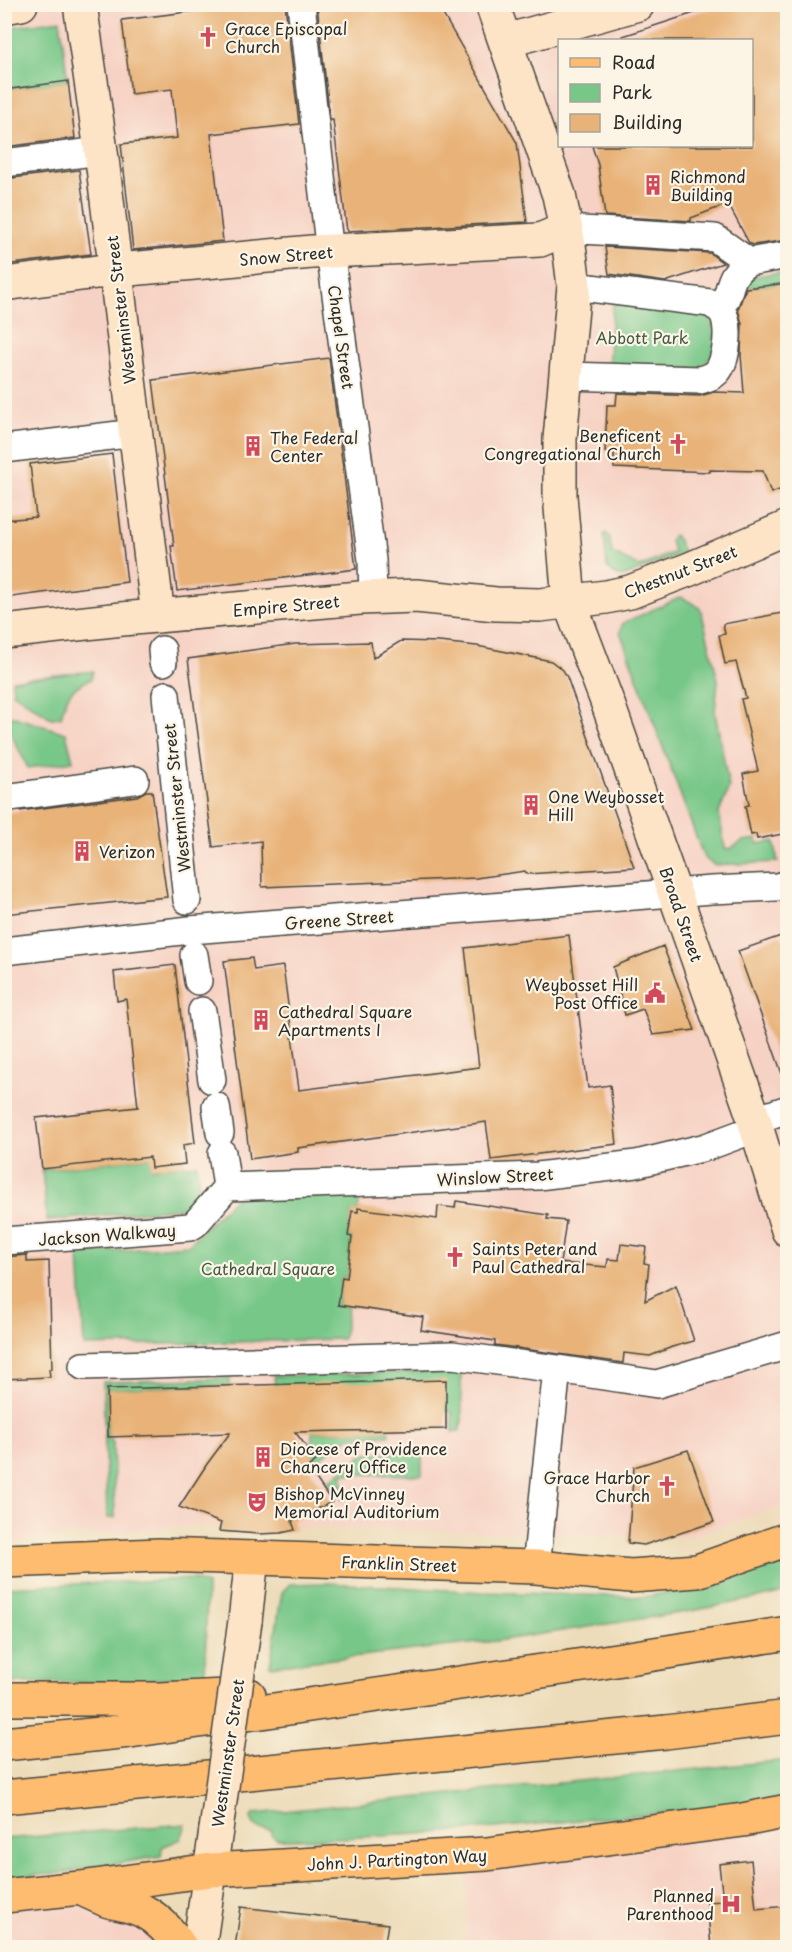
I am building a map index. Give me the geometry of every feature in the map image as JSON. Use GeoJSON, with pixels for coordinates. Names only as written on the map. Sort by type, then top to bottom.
{"type":"FeatureCollection","features":[{"type":"Feature","properties":{"kind":"main road"},"geometry":{"type":"LineString","coordinates":[[4,7],[21,4]]}},
{"type":"Feature","properties":{"kind":"main road","name":"Westminster Street"},"geometry":{"type":"LineString","coordinates":[[81,4],[158,616]]}},
{"type":"Feature","properties":{"kind":"main road","name":"Broad Street"},"geometry":{"type":"LineString","coordinates":[[492,4],[559,195],[567,229],[574,286],[560,439],[560,496],[569,601],[756,1124],[788,1230]]}},
{"type":"Feature","properties":{"kind":"main road"},"geometry":{"type":"LineString","coordinates":[[506,41],[638,4]]}},
{"type":"Feature","properties":{"kind":"main road","name":"Snow Street"},"geometry":{"type":"LineString","coordinates":[[4,284],[115,270],[331,251],[540,240],[567,229]]}},
{"type":"Feature","properties":{"kind":"main road","name":"Chestnut Street"},"geometry":{"type":"LineString","coordinates":[[569,601],[630,592],[788,527]]}},
{"type":"Feature","properties":{"kind":"main road","name":"Empire Street"},"geometry":{"type":"LineString","coordinates":[[4,632],[158,616],[373,598],[416,596],[496,604],[540,605],[569,601]]}},
{"type":"Feature","properties":{"kind":"main road","name":"Franklin Street"},"geometry":{"type":"LineString","coordinates":[[4,1561],[159,1555],[536,1567],[631,1576],[697,1571],[788,1539]]}},
{"type":"Feature","properties":{"kind":"main road","name":"Westminster Street"},"geometry":{"type":"LineString","coordinates":[[199,1947],[246,1621],[252,1558]]}},
{"type":"Feature","properties":{"kind":"main road"},"geometry":{"type":"LineString","coordinates":[[4,1744],[130,1731],[609,1662],[788,1633]]}},
{"type":"Feature","properties":{"kind":"main road"},"geometry":{"type":"LineString","coordinates":[[4,1699],[159,1699],[440,1685]]}},
{"type":"Feature","properties":{"kind":"main road"},"geometry":{"type":"LineString","coordinates":[[4,1797],[589,1740],[788,1717]]}},
{"type":"Feature","properties":{"kind":"main road","name":"John J. Partington Way"},"geometry":{"type":"LineString","coordinates":[[4,1896],[211,1870],[487,1854],[743,1820],[788,1811]]}},
{"type":"Feature","properties":{"kind":"main road"},"geometry":{"type":"LineString","coordinates":[[743,1820],[788,1827]]}},
{"type":"Feature","properties":{"kind":"main road"},"geometry":{"type":"LineString","coordinates":[[80,1888],[107,1900],[143,1911],[156,1920],[181,1947]]}},
{"type":"Feature","properties":{"kind":"street","name":"Chapel Street"},"geometry":{"type":"LineString","coordinates":[[301,4],[372,560],[373,598]]}},
{"type":"Feature","properties":{"kind":"street"},"geometry":{"type":"LineString","coordinates":[[4,163],[101,151]]}},
{"type":"Feature","properties":{"kind":"street"},"geometry":{"type":"LineString","coordinates":[[567,229],[714,238],[749,262]]}},
{"type":"Feature","properties":{"kind":"street"},"geometry":{"type":"LineString","coordinates":[[718,307],[726,299],[729,282],[734,274],[749,262],[788,255]]}},
{"type":"Feature","properties":{"kind":"street"},"geometry":{"type":"LineString","coordinates":[[567,376],[700,380],[709,378],[716,374],[724,361],[727,328],[718,307],[702,301],[574,286]]}},
{"type":"Feature","properties":{"kind":"street"},"geometry":{"type":"LineString","coordinates":[[4,449],[135,433]]}},
{"type":"Feature","properties":{"kind":"street","name":"Westminster Street"},"geometry":{"type":"LineString","coordinates":[[166,696],[186,900]]}},
{"type":"Feature","properties":{"kind":"street"},"geometry":{"type":"LineString","coordinates":[[4,798],[135,780]]}},
{"type":"Feature","properties":{"kind":"street","name":"Greene Street"},"geometry":{"type":"LineString","coordinates":[[4,951],[190,930],[777,887],[788,884]]}},
{"type":"Feature","properties":{"kind":"street"},"geometry":{"type":"LineString","coordinates":[[194,955],[198,981]]}},
{"type":"Feature","properties":{"kind":"street"},"geometry":{"type":"LineString","coordinates":[[202,1011],[227,1187]]}},
{"type":"Feature","properties":{"kind":"street","name":"Winslow Street"},"geometry":{"type":"LineString","coordinates":[[227,1187],[538,1176],[636,1164],[706,1147],[788,1109]]}},
{"type":"Feature","properties":{"kind":"street","name":"Jackson Walkway"},"geometry":{"type":"LineString","coordinates":[[4,1240],[190,1227],[227,1187]]}},
{"type":"Feature","properties":{"kind":"street"},"geometry":{"type":"LineString","coordinates":[[83,1366],[452,1355],[657,1384],[788,1345]]}},
{"type":"Feature","properties":{"kind":"street"},"geometry":{"type":"LineString","coordinates":[[536,1567],[557,1369]]}},
{"type":"Feature","properties":{"kind":"shaded area"},"geometry":{"type":"Polygon","coordinates":[[[5,5],[787,5],[787,1505],[690,1537],[201,1525],[5,1542],[5,5]]]}},
{"type":"Feature","properties":{"kind":"shaded area"},"geometry":{"type":"Polygon","coordinates":[[[787,1820],[787,1947],[463,1948],[468,1911],[465,1858],[787,1820]]]}},
{"type":"Feature","properties":{"kind":"shaded area"},"geometry":{"type":"Polygon","coordinates":[[[81,1884],[182,1948],[5,1948],[5,1889],[81,1884]]]}},
{"type":"Feature","properties":{"kind":"green space"},"geometry":{"type":"Polygon","coordinates":[[[60,20],[68,81],[5,90],[4,28],[60,20]]]}},
{"type":"Feature","properties":{"kind":"green space"},"geometry":{"type":"Polygon","coordinates":[[[787,271],[787,283],[736,289],[745,278],[787,271]]]}},
{"type":"Feature","properties":{"kind":"green space","name":"Abbott Park"},"geometry":{"type":"Polygon","coordinates":[[[613,302],[707,314],[715,337],[710,359],[697,369],[608,368],[613,302]]]}},
{"type":"Feature","properties":{"kind":"green space"},"geometry":{"type":"Polygon","coordinates":[[[606,533],[609,536],[612,553],[640,567],[674,552],[670,541],[673,535],[677,538],[683,553],[620,576],[607,567],[604,535],[606,533]]]}},
{"type":"Feature","properties":{"kind":"green space"},"geometry":{"type":"Polygon","coordinates":[[[681,597],[701,610],[718,680],[715,712],[729,788],[719,813],[725,849],[730,849],[743,841],[757,839],[758,844],[774,841],[778,862],[714,865],[704,858],[620,632],[623,623],[681,597]]]}},
{"type":"Feature","properties":{"kind":"green space"},"geometry":{"type":"Polygon","coordinates":[[[93,671],[91,679],[70,693],[61,717],[51,718],[13,693],[12,680],[93,671]]]}},
{"type":"Feature","properties":{"kind":"green space"},"geometry":{"type":"Polygon","coordinates":[[[5,714],[66,733],[73,761],[28,768],[5,722],[5,714]]]}},
{"type":"Feature","properties":{"kind":"green space"},"geometry":{"type":"Polygon","coordinates":[[[150,1157],[152,1168],[197,1164],[201,1206],[47,1221],[42,1170],[150,1157]]]}},
{"type":"Feature","properties":{"kind":"green space","name":"Cathedral Square"},"geometry":{"type":"Polygon","coordinates":[[[365,1193],[359,1200],[358,1212],[352,1212],[348,1236],[352,1237],[347,1278],[342,1277],[338,1305],[348,1307],[343,1339],[84,1346],[79,1254],[188,1245],[238,1195],[365,1193]]]}},
{"type":"Feature","properties":{"kind":"green space"},"geometry":{"type":"Polygon","coordinates":[[[461,1371],[462,1421],[459,1432],[453,1432],[452,1412],[275,1385],[274,1376],[461,1371]]]}},
{"type":"Feature","properties":{"kind":"green space"},"geometry":{"type":"Polygon","coordinates":[[[230,1378],[230,1385],[107,1389],[108,1436],[113,1443],[115,1518],[107,1518],[103,1382],[230,1378]]]}},
{"type":"Feature","properties":{"kind":"green space"},"geometry":{"type":"Polygon","coordinates":[[[389,1430],[389,1435],[350,1437],[317,1460],[309,1450],[312,1446],[312,1432],[389,1430]]]}},
{"type":"Feature","properties":{"kind":"green space"},"geometry":{"type":"Polygon","coordinates":[[[422,1452],[422,1475],[343,1474],[343,1500],[328,1481],[365,1454],[422,1452]]]}},
{"type":"Feature","properties":{"kind":"green space"},"geometry":{"type":"Polygon","coordinates":[[[787,1562],[787,1592],[692,1611],[496,1641],[270,1666],[282,1592],[290,1584],[328,1583],[482,1592],[644,1597],[722,1582],[787,1562]]]}},
{"type":"Feature","properties":{"kind":"green space"},"geometry":{"type":"Polygon","coordinates":[[[193,1579],[207,1585],[205,1676],[106,1682],[5,1683],[4,1587],[193,1579]]]}},
{"type":"Feature","properties":{"kind":"green space"},"geometry":{"type":"Polygon","coordinates":[[[787,1760],[787,1798],[714,1808],[474,1830],[316,1839],[277,1839],[271,1835],[272,1830],[260,1829],[253,1823],[251,1817],[254,1814],[787,1760]]]}},
{"type":"Feature","properties":{"kind":"green space"},"geometry":{"type":"Polygon","coordinates":[[[186,1824],[181,1839],[162,1847],[161,1856],[54,1874],[5,1877],[5,1839],[186,1824]]]}},
{"type":"Feature","properties":{"kind":"building"},"geometry":{"type":"Polygon","coordinates":[[[237,4],[285,4],[299,124],[211,134],[223,241],[133,250],[121,144],[177,138],[172,89],[131,94],[122,20],[237,6],[237,4]]]}},
{"type":"Feature","properties":{"kind":"building"},"geometry":{"type":"Polygon","coordinates":[[[317,4],[437,4],[517,143],[527,222],[347,231],[333,120],[330,120],[317,4]]]}},
{"type":"Feature","properties":{"kind":"building"},"geometry":{"type":"Polygon","coordinates":[[[722,4],[788,4],[788,240],[753,245],[749,243],[728,204],[691,218],[691,221],[605,216],[598,165],[592,147],[753,147],[753,39],[624,39],[623,36],[722,4]]]}},
{"type":"Feature","properties":{"kind":"building"},"geometry":{"type":"Polygon","coordinates":[[[68,81],[75,138],[4,147],[4,90],[68,81]]]}},
{"type":"Feature","properties":{"kind":"building"},"geometry":{"type":"Polygon","coordinates":[[[79,170],[91,254],[4,265],[4,179],[79,170]]]}},
{"type":"Feature","properties":{"kind":"building"},"geometry":{"type":"Polygon","coordinates":[[[605,247],[710,253],[723,263],[665,282],[609,274],[605,247]]]}},
{"type":"Feature","properties":{"kind":"building","name":"Beneficent Congregational Church"},"geometry":{"type":"Polygon","coordinates":[[[788,283],[788,487],[771,493],[763,471],[710,470],[710,472],[614,468],[614,452],[605,452],[607,405],[616,405],[617,393],[700,396],[714,392],[744,393],[741,355],[742,324],[738,309],[746,288],[788,283]]]}},
{"type":"Feature","properties":{"kind":"building","name":"The Federal Center"},"geometry":{"type":"Polygon","coordinates":[[[329,358],[356,569],[177,591],[171,546],[174,546],[153,380],[329,358]]]}},
{"type":"Feature","properties":{"kind":"building"},"geometry":{"type":"Polygon","coordinates":[[[112,454],[127,582],[4,598],[4,520],[36,517],[30,464],[112,454]]]}},
{"type":"Feature","properties":{"kind":"building"},"geometry":{"type":"Polygon","coordinates":[[[788,612],[788,833],[757,839],[756,834],[751,835],[745,806],[749,805],[743,774],[758,771],[741,699],[746,698],[736,662],[725,664],[719,635],[725,634],[723,624],[788,612]]]}},
{"type":"Feature","properties":{"kind":"building"},"geometry":{"type":"Polygon","coordinates":[[[401,641],[477,646],[551,661],[563,670],[634,867],[527,874],[525,871],[476,878],[262,887],[261,841],[213,847],[188,659],[295,644],[371,642],[373,658],[401,641]]]}},
{"type":"Feature","properties":{"kind":"building","name":"Verizon"},"geometry":{"type":"Polygon","coordinates":[[[146,791],[152,791],[167,897],[4,914],[4,813],[137,796],[146,791]]]}},
{"type":"Feature","properties":{"kind":"building"},"geometry":{"type":"Polygon","coordinates":[[[569,935],[588,1088],[610,1085],[617,1144],[491,1160],[486,1122],[298,1148],[298,1152],[250,1159],[224,961],[252,958],[254,970],[283,966],[299,1090],[479,1067],[465,948],[569,935]]]}},
{"type":"Feature","properties":{"kind":"building"},"geometry":{"type":"Polygon","coordinates":[[[781,936],[783,940],[788,939],[788,1082],[785,1082],[738,951],[781,936]]]}},
{"type":"Feature","properties":{"kind":"building"},"geometry":{"type":"Polygon","coordinates":[[[663,946],[695,1030],[653,1035],[643,1009],[625,1015],[613,967],[663,946]]]}},
{"type":"Feature","properties":{"kind":"building"},"geometry":{"type":"Polygon","coordinates":[[[175,965],[195,1143],[183,1145],[185,1164],[151,1168],[150,1157],[42,1169],[36,1118],[138,1107],[126,999],[117,1001],[114,972],[175,965]]]}},
{"type":"Feature","properties":{"kind":"building","name":"Saints Peter and Paul Cathedral"},"geometry":{"type":"Polygon","coordinates":[[[456,1201],[548,1215],[547,1219],[566,1221],[560,1263],[607,1267],[608,1259],[619,1260],[621,1244],[646,1247],[644,1263],[649,1264],[645,1301],[676,1285],[694,1341],[650,1356],[624,1353],[623,1363],[495,1345],[495,1341],[421,1330],[423,1317],[338,1305],[342,1277],[347,1278],[352,1237],[348,1236],[352,1211],[358,1212],[358,1208],[437,1219],[438,1206],[455,1208],[456,1201]]]}},
{"type":"Feature","properties":{"kind":"building"},"geometry":{"type":"Polygon","coordinates":[[[27,1255],[27,1262],[49,1261],[52,1369],[49,1369],[50,1377],[4,1379],[4,1257],[27,1255]]]}},
{"type":"Feature","properties":{"kind":"building","name":"Diocese of Providence Chancery Office"},"geometry":{"type":"Polygon","coordinates":[[[446,1380],[446,1429],[295,1432],[317,1460],[308,1467],[332,1502],[292,1521],[295,1530],[281,1533],[219,1531],[221,1523],[179,1507],[230,1433],[108,1437],[107,1389],[446,1380]]]}},
{"type":"Feature","properties":{"kind":"building","name":"Grace Harbor Church"},"geometry":{"type":"Polygon","coordinates":[[[688,1450],[714,1522],[644,1545],[628,1543],[634,1467],[688,1450]]]}},
{"type":"Feature","properties":{"kind":"building","name":"Planned Parenthood"},"geometry":{"type":"Polygon","coordinates":[[[751,1860],[756,1909],[788,1906],[788,1947],[711,1947],[707,1902],[723,1901],[719,1864],[751,1860]]]}},
{"type":"Feature","properties":{"kind":"building"},"geometry":{"type":"Polygon","coordinates":[[[241,1907],[388,1924],[384,1947],[235,1947],[241,1907]]]}},
{"type":"Feature","properties":{"kind":"place","name":"Grace Episcopal Church"},"geometry":{"type":"Point","coordinates":[208,37]}},
{"type":"Feature","properties":{"kind":"place","name":"Richmond Building"},"geometry":{"type":"Point","coordinates":[653,185]}},
{"type":"Feature","properties":{"kind":"place","name":"Beneficent Congregational Church"},"geometry":{"type":"Point","coordinates":[678,444]}},
{"type":"Feature","properties":{"kind":"place","name":"The Federal Center"},"geometry":{"type":"Point","coordinates":[253,446]}},
{"type":"Feature","properties":{"kind":"place","name":"One Weybosset Hill"},"geometry":{"type":"Point","coordinates":[531,805]}},
{"type":"Feature","properties":{"kind":"place","name":"Verizon"},"geometry":{"type":"Point","coordinates":[82,851]}},
{"type":"Feature","properties":{"kind":"place","name":"Weybosset Hill Post Office"},"geometry":{"type":"Point","coordinates":[655,993]}},
{"type":"Feature","properties":{"kind":"place","name":"Cathedral Square Apartments I"},"geometry":{"type":"Point","coordinates":[261,1020]}},
{"type":"Feature","properties":{"kind":"place","name":"Saints Peter and Paul Cathedral"},"geometry":{"type":"Point","coordinates":[455,1257]}},
{"type":"Feature","properties":{"kind":"place","name":"Diocese of Providence Chancery Office"},"geometry":{"type":"Point","coordinates":[263,1457]}},
{"type":"Feature","properties":{"kind":"place","name":"Grace Harbor Church"},"geometry":{"type":"Point","coordinates":[667,1486]}},
{"type":"Feature","properties":{"kind":"place","name":"Bishop McVinney Memorial Auditorium"},"geometry":{"type":"Point","coordinates":[257,1502]}},
{"type":"Feature","properties":{"kind":"place","name":"Planned Parenthood"},"geometry":{"type":"Point","coordinates":[731,1904]}}]}
